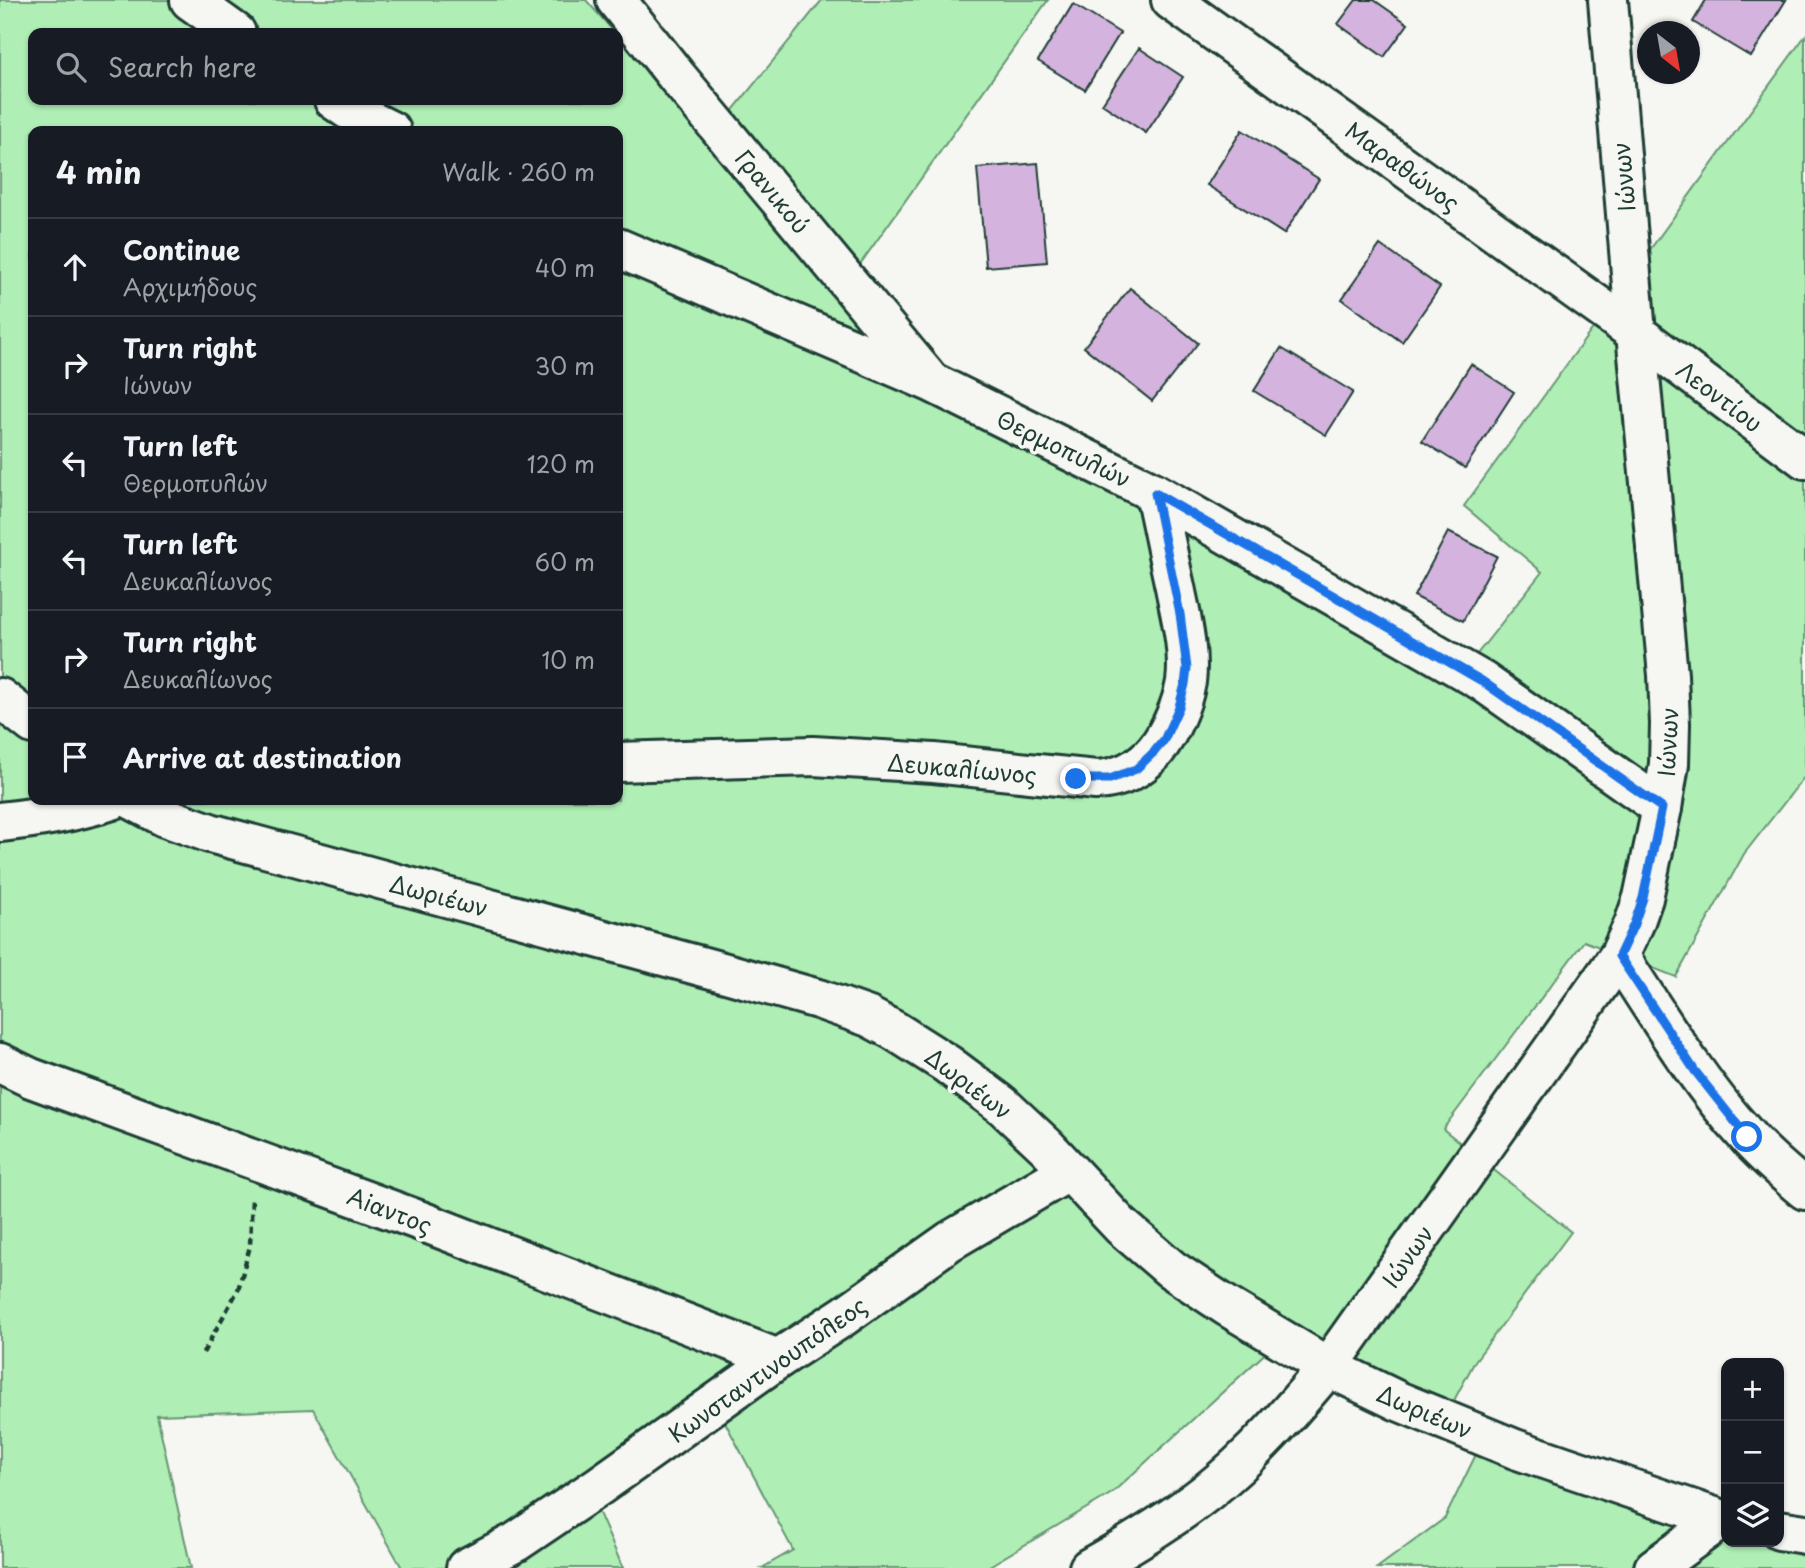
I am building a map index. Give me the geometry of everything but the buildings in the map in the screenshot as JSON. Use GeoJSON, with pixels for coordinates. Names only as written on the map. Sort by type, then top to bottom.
{"type":"FeatureCollection","features":[{"type":"Feature","properties":{"kind":"street"},"geometry":{"type":"LineString","coordinates":[[190,0],[229,28]]}},
{"type":"Feature","properties":{"kind":"street","name":"Γρανικού"},"geometry":{"type":"LineString","coordinates":[[616,0],[931,382]]}},
{"type":"Feature","properties":{"kind":"street","name":"Μαραθώνος"},"geometry":{"type":"LineString","coordinates":[[1171,0],[1636,333]]}},
{"type":"Feature","properties":{"kind":"street","name":"Ιώνων"},"geometry":{"type":"LineString","coordinates":[[1089,1568],[1137,1541],[1209,1491],[1270,1434],[1328,1367],[1619,956],[1643,898],[1669,764],[1670,724],[1668,675],[1608,0]]}},
{"type":"Feature","properties":{"kind":"street"},"geometry":{"type":"LineString","coordinates":[[341,105],[381,126]]}},
{"type":"Feature","properties":{"kind":"street","name":"Θερμοπυλών"},"geometry":{"type":"LineString","coordinates":[[623,249],[931,382],[1155,493],[1482,681],[1662,808]]}},
{"type":"Feature","properties":{"kind":"street","name":"Λεοντίου"},"geometry":{"type":"LineString","coordinates":[[1636,333],[1805,458]]}},
{"type":"Feature","properties":{"kind":"street","name":"Δευκαλίωνος"},"geometry":{"type":"LineString","coordinates":[[623,762],[813,756],[934,763],[1096,780],[1110,779],[1136,769],[1164,740],[1179,707],[1187,668],[1180,614],[1155,493]]}},
{"type":"Feature","properties":{"kind":"street"},"geometry":{"type":"LineString","coordinates":[[0,698],[28,720]]}},
{"type":"Feature","properties":{"kind":"street"},"geometry":{"type":"LineString","coordinates":[[0,822],[44,818],[93,805]]}},
{"type":"Feature","properties":{"kind":"street","name":"Δωριέων"},"geometry":{"type":"LineString","coordinates":[[143,805],[165,817],[198,829],[719,971],[848,1009],[895,1031],[975,1083],[1024,1125],[1121,1226],[1171,1269],[1328,1367],[1398,1401],[1514,1449],[1721,1519]]}},
{"type":"Feature","properties":{"kind":"street"},"geometry":{"type":"LineString","coordinates":[[1619,956],[1695,1071],[1730,1116],[1770,1160],[1805,1190]]}},
{"type":"Feature","properties":{"kind":"street","name":"Aiαντος"},"geometry":{"type":"LineString","coordinates":[[0,1063],[32,1078],[421,1221],[779,1359]]}},
{"type":"Feature","properties":{"kind":"street","name":"Κωνσταντινουπόλεος"},"geometry":{"type":"LineString","coordinates":[[466,1568],[516,1542],[599,1486],[950,1241],[1069,1171]]}},
{"type":"Feature","properties":{"kind":"street"},"geometry":{"type":"LineString","coordinates":[[1654,1568],[1721,1521]]}},
{"type":"Feature","properties":{"kind":"street"},"geometry":{"type":"LineString","coordinates":[[1784,1531],[1805,1534]]}},
{"type":"Feature","properties":{"kind":"path"},"geometry":{"type":"LineString","coordinates":[[203,1353],[238,1290],[250,1246],[251,1158]]}},
{"type":"Feature","properties":{"kind":"green space"},"geometry":{"type":"Polygon","coordinates":[[[0,0],[586,0],[611,28],[28,28],[28,105],[623,105],[623,42],[709,140],[822,0],[1048,0],[841,291],[890,381],[1181,517],[1454,683],[1542,572],[1464,506],[1805,36],[1805,776],[1744,854],[1676,977],[1584,941],[1443,1129],[1571,1232],[1475,1361],[1443,1421],[1270,1349],[1112,1493],[986,1568],[762,1568],[793,1550],[709,1392],[582,1474],[623,1568],[402,1568],[313,1409],[157,1415],[191,1568],[0,1568],[0,0]]]}},
{"type":"Feature","properties":{"kind":"green space"},"geometry":{"type":"Polygon","coordinates":[[[1484,1438],[1721,1527],[1721,1547],[1776,1547],[1805,1557],[1805,1568],[1377,1568],[1445,1518],[1484,1438]]]}},
{"type":"Feature","properties":{"kind":"route"},"geometry":{"type":"LineString","coordinates":[[1076,779],[1110,779],[1136,769],[1164,740],[1179,707],[1187,668],[1185,646],[1155,493],[1482,681],[1662,808],[1643,898],[1619,956],[1695,1071],[1747,1137]]}}]}
